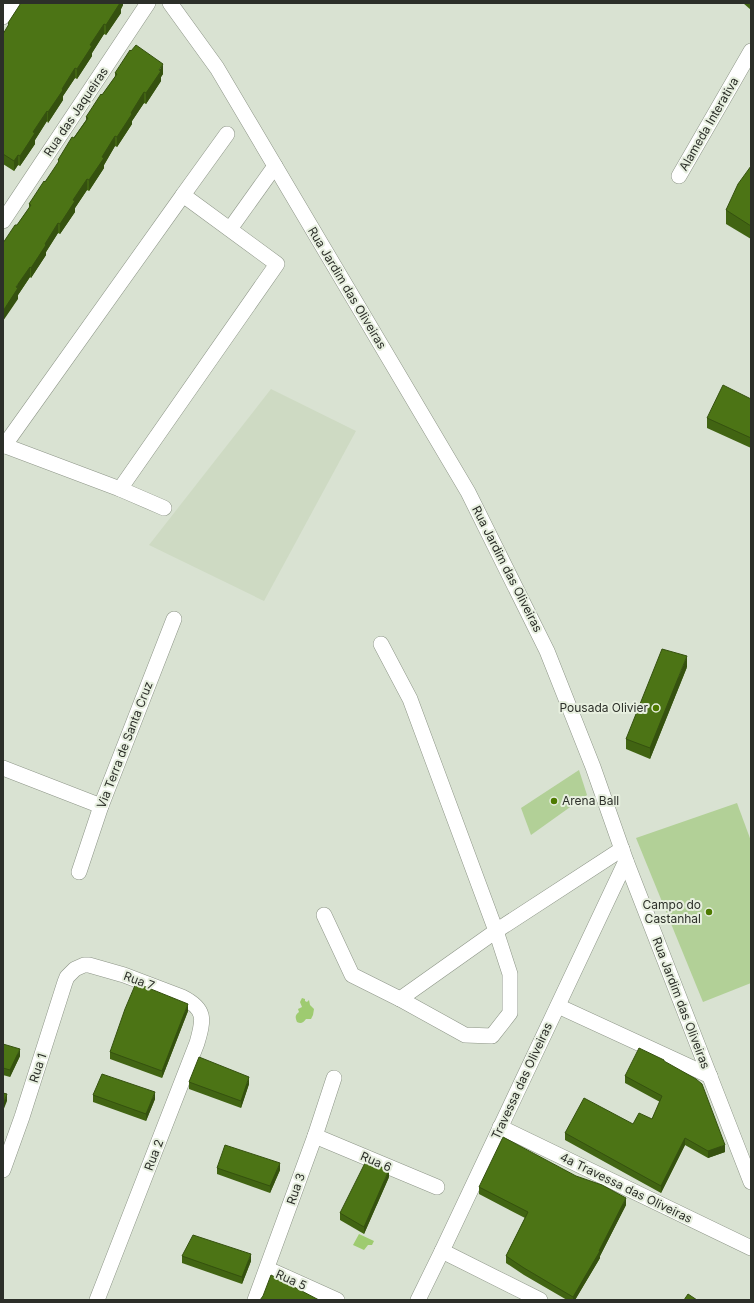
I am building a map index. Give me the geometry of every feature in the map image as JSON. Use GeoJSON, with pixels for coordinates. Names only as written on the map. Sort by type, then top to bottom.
{"type":"FeatureCollection","features":[{"type":"Feature","properties":{"kind":"street"},"geometry":{"type":"LineString","coordinates":[[3,17],[12,3]]}},
{"type":"Feature","properties":{"kind":"street","name":"Rua das Jaqueiras"},"geometry":{"type":"LineString","coordinates":[[3,221],[148,3]]}},
{"type":"Feature","properties":{"kind":"street","name":"Rua Jardim das Oliveiras"},"geometry":{"type":"LineString","coordinates":[[170,3],[217,68],[468,492],[547,651],[593,767],[624,855],[751,1182]]}},
{"type":"Feature","properties":{"kind":"street","name":"Alameda Interativa"},"geometry":{"type":"LineString","coordinates":[[679,176],[751,51]]}},
{"type":"Feature","properties":{"kind":"street"},"geometry":{"type":"LineString","coordinates":[[164,508],[120,489],[3,446],[226,134]]}},
{"type":"Feature","properties":{"kind":"street"},"geometry":{"type":"LineString","coordinates":[[230,229],[275,166]]}},
{"type":"Feature","properties":{"kind":"street"},"geometry":{"type":"LineString","coordinates":[[120,489],[277,264],[182,195]]}},
{"type":"Feature","properties":{"kind":"street","name":"Via Terra de Santa Cruz"},"geometry":{"type":"LineString","coordinates":[[79,872],[101,806],[174,619]]}},
{"type":"Feature","properties":{"kind":"street"},"geometry":{"type":"LineString","coordinates":[[324,915],[352,975],[400,999],[464,1035],[492,1036],[510,1013],[510,974],[496,931],[410,699],[381,644]]}},
{"type":"Feature","properties":{"kind":"street"},"geometry":{"type":"LineString","coordinates":[[3,768],[101,806]]}},
{"type":"Feature","properties":{"kind":"street"},"geometry":{"type":"LineString","coordinates":[[400,999],[496,931],[624,855]]}},
{"type":"Feature","properties":{"kind":"street","name":"Travessa das Oliveiras"},"geometry":{"type":"LineString","coordinates":[[418,1300],[558,1006],[624,855]]}},
{"type":"Feature","properties":{"kind":"street","name":"Rua 7"},"geometry":{"type":"LineString","coordinates":[[75,969],[84,965],[89,965],[124,975],[182,997],[199,1008]]}},
{"type":"Feature","properties":{"kind":"street","name":"Rua 1"},"geometry":{"type":"LineString","coordinates":[[3,1170],[22,1117],[65,982],[67,977],[75,969]]}},
{"type":"Feature","properties":{"kind":"street"},"geometry":{"type":"LineString","coordinates":[[558,1006],[710,1076]]}},
{"type":"Feature","properties":{"kind":"street","name":"Rua 2"},"geometry":{"type":"LineString","coordinates":[[97,1300],[197,1042],[202,1022],[202,1016],[199,1008]]}},
{"type":"Feature","properties":{"kind":"street","name":"Rua 3"},"geometry":{"type":"LineString","coordinates":[[256,1300],[315,1136],[334,1078]]}},
{"type":"Feature","properties":{"kind":"street","name":"4a Travessa das Oliveiras"},"geometry":{"type":"LineString","coordinates":[[500,1127],[751,1248]]}},
{"type":"Feature","properties":{"kind":"street","name":"Rua 6"},"geometry":{"type":"LineString","coordinates":[[315,1136],[437,1188]]}},
{"type":"Feature","properties":{"kind":"street"},"geometry":{"type":"LineString","coordinates":[[442,1251],[540,1300]]}},
{"type":"Feature","properties":{"kind":"street","name":"Rua 5"},"geometry":{"type":"LineString","coordinates":[[268,1269],[337,1300]]}},
{"type":"Feature","properties":{"kind":"shaded area"},"geometry":{"type":"Polygon","coordinates":[[[271,389],[356,431],[264,601],[149,545],[271,389]]]}},
{"type":"Feature","properties":{"kind":"shaded area","name":"Arena Ball"},"geometry":{"type":"Polygon","coordinates":[[[579,770],[587,795],[531,835],[521,808],[579,770]]]}},
{"type":"Feature","properties":{"kind":"shaded area","name":"Campo do Castanhal"},"geometry":{"type":"Polygon","coordinates":[[[737,803],[751,841],[751,983],[703,1002],[636,838],[737,803]]]}},
{"type":"Feature","properties":{"kind":"shaded area"},"geometry":{"type":"Polygon","coordinates":[[[302,998],[307,1002],[309,1000],[310,1005],[314,1009],[311,1019],[306,1019],[300,1023],[297,1022],[296,1016],[299,1012],[298,1009],[302,1007],[300,1002],[302,998]]]}},
{"type":"Feature","properties":{"kind":"shaded area"},"geometry":{"type":"Polygon","coordinates":[[[359,1234],[374,1241],[372,1245],[368,1245],[364,1250],[353,1245],[359,1234]]]}},
{"type":"Feature","properties":{"kind":"building"},"geometry":{"type":"Polygon","coordinates":[[[21,3],[120,3],[106,25],[104,24],[90,45],[92,46],[77,69],[75,68],[62,89],[63,90],[33,132],[35,133],[20,156],[18,155],[14,161],[3,154],[3,34],[21,3]]]}},
{"type":"Feature","properties":{"kind":"building"},"geometry":{"type":"Polygon","coordinates":[[[136,45],[163,64],[159,70],[161,71],[146,93],[144,92],[117,137],[115,136],[102,157],[104,158],[89,180],[87,179],[73,200],[75,201],[60,224],[58,223],[31,268],[30,267],[16,287],[18,288],[3,311],[3,243],[31,205],[29,204],[59,161],[58,160],[72,137],[74,138],[88,118],[86,117],[101,94],[102,95],[117,74],[115,73],[130,50],[131,51],[136,45]]]}},
{"type":"Feature","properties":{"kind":"building"},"geometry":{"type":"Polygon","coordinates":[[[751,166],[751,226],[726,210],[738,184],[751,166]]]}},
{"type":"Feature","properties":{"kind":"building"},"geometry":{"type":"Polygon","coordinates":[[[723,385],[751,399],[751,438],[707,418],[723,385]]]}},
{"type":"Feature","properties":{"kind":"building","name":"Pousada Olivier"},"geometry":{"type":"Polygon","coordinates":[[[662,649],[687,656],[650,748],[626,739],[662,649]]]}},
{"type":"Feature","properties":{"kind":"building"},"geometry":{"type":"Polygon","coordinates":[[[136,983],[188,1004],[162,1071],[110,1052],[136,983]]]}},
{"type":"Feature","properties":{"kind":"building"},"geometry":{"type":"Polygon","coordinates":[[[3,1044],[20,1049],[10,1070],[3,1068],[3,1044]]]}},
{"type":"Feature","properties":{"kind":"building"},"geometry":{"type":"Polygon","coordinates":[[[639,1048],[664,1060],[702,1084],[725,1145],[708,1151],[685,1138],[661,1186],[565,1133],[584,1098],[633,1124],[639,1113],[652,1119],[662,1096],[625,1076],[639,1048]]]}},
{"type":"Feature","properties":{"kind":"building"},"geometry":{"type":"Polygon","coordinates":[[[199,1057],[249,1077],[241,1101],[189,1082],[199,1057]]]}},
{"type":"Feature","properties":{"kind":"building"},"geometry":{"type":"Polygon","coordinates":[[[102,1074],[155,1092],[146,1114],[93,1095],[102,1074]]]}},
{"type":"Feature","properties":{"kind":"building"},"geometry":{"type":"Polygon","coordinates":[[[3,1093],[7,1094],[3,1104],[3,1093]]]}},
{"type":"Feature","properties":{"kind":"building"},"geometry":{"type":"Polygon","coordinates":[[[503,1137],[576,1176],[602,1185],[626,1198],[600,1251],[573,1297],[506,1256],[528,1212],[479,1187],[503,1137]]]}},
{"type":"Feature","properties":{"kind":"building"},"geometry":{"type":"Polygon","coordinates":[[[225,1145],[280,1163],[270,1186],[217,1168],[225,1145]]]}},
{"type":"Feature","properties":{"kind":"building"},"geometry":{"type":"Polygon","coordinates":[[[366,1161],[389,1170],[364,1227],[340,1213],[366,1161]]]}},
{"type":"Feature","properties":{"kind":"building"},"geometry":{"type":"Polygon","coordinates":[[[193,1235],[251,1254],[242,1277],[182,1256],[193,1235]]]}},
{"type":"Feature","properties":{"kind":"building"},"geometry":{"type":"Polygon","coordinates":[[[271,1275],[319,1300],[260,1300],[271,1275]]]}},
{"type":"Feature","properties":{"kind":"building"},"geometry":{"type":"Polygon","coordinates":[[[688,1294],[697,1300],[684,1300],[688,1294]]]}},
{"type":"Feature","properties":{"kind":"place","name":"Pousada Olivier"},"geometry":{"type":"Point","coordinates":[656,708]}},
{"type":"Feature","properties":{"kind":"place","name":"Arena Ball"},"geometry":{"type":"Point","coordinates":[554,801]}},
{"type":"Feature","properties":{"kind":"place","name":"Campo do Castanhal"},"geometry":{"type":"Point","coordinates":[709,912]}}]}
